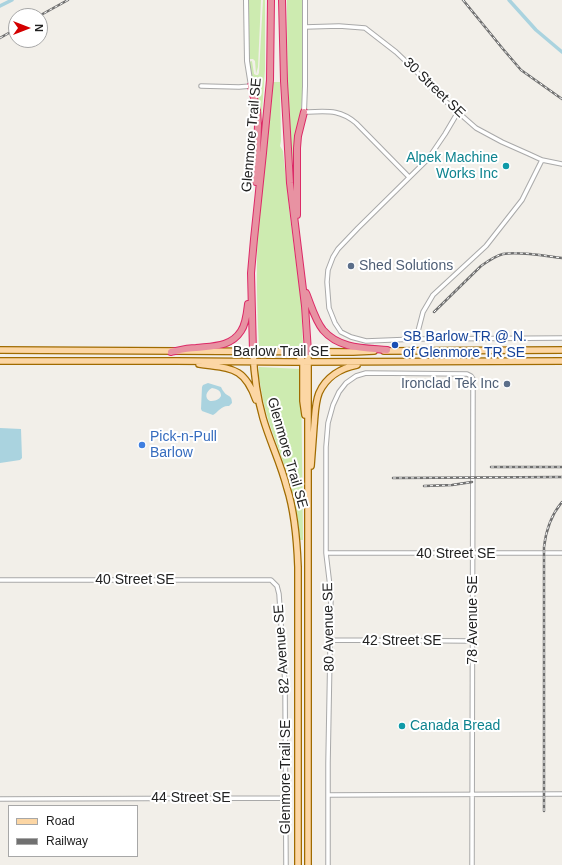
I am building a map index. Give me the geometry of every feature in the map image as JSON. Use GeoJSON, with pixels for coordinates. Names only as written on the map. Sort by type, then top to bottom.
{"type":"FeatureCollection","features":[{"type":"Feature","properties":{"kind":"highway","name":"Glenmore Trail SE"},"geometry":{"type":"LineString","coordinates":[[253,352],[251,287],[254,239],[270,80],[271,0]]}},
{"type":"Feature","properties":{"kind":"highway","name":"Glenmore Trail SE"},"geometry":{"type":"LineString","coordinates":[[282,0],[284,80],[290,183],[303,285],[308,352]]}},
{"type":"Feature","properties":{"kind":"highway"},"geometry":{"type":"LineString","coordinates":[[251,86],[257,110],[258,132],[254,239]]}},
{"type":"Feature","properties":{"kind":"highway"},"geometry":{"type":"LineString","coordinates":[[298,246],[297,156],[298,136],[304,112]]}},
{"type":"Feature","properties":{"kind":"highway"},"geometry":{"type":"LineString","coordinates":[[303,285],[316,319],[323,330],[334,340],[354,347],[387,350]]}},
{"type":"Feature","properties":{"kind":"highway"},"geometry":{"type":"LineString","coordinates":[[171,352],[225,344],[241,333],[244,327],[251,287]]}},
{"type":"Feature","properties":{"kind":"main road","name":"Barlow Trail SE"},"geometry":{"type":"LineString","coordinates":[[0,350],[353,352],[387,350],[562,350]]}},
{"type":"Feature","properties":{"kind":"main road","name":"Glenmore Trail SE"},"geometry":{"type":"LineString","coordinates":[[253,352],[259,401],[263,417],[288,488],[296,536],[298,566],[298,865]]}},
{"type":"Feature","properties":{"kind":"main road"},"geometry":{"type":"LineString","coordinates":[[293,352],[305,362]]}},
{"type":"Feature","properties":{"kind":"main road","name":"Glenmore Trail SE"},"geometry":{"type":"LineString","coordinates":[[308,352],[305,362],[303,401],[308,445],[308,865]]}},
{"type":"Feature","properties":{"kind":"main road","name":"Barlow Trail SE"},"geometry":{"type":"LineString","coordinates":[[0,361],[562,361]]}},
{"type":"Feature","properties":{"kind":"main road"},"geometry":{"type":"LineString","coordinates":[[177,361],[229,368],[241,374],[246,378],[253,390],[263,417]]}},
{"type":"Feature","properties":{"kind":"main road"},"geometry":{"type":"LineString","coordinates":[[542,361],[562,365]]}},
{"type":"Feature","properties":{"kind":"main road"},"geometry":{"type":"LineString","coordinates":[[308,491],[311,475],[315,410],[318,394],[324,384],[336,373],[348,367],[375,362]]}},
{"type":"Feature","properties":{"kind":"street","name":"Glenmore Trail SE"},"geometry":{"type":"LineString","coordinates":[[246,0],[246,61],[251,86]]}},
{"type":"Feature","properties":{"kind":"street"},"geometry":{"type":"LineString","coordinates":[[305,0],[304,112],[338,112],[350,118],[409,177]]}},
{"type":"Feature","properties":{"kind":"street","name":"30 Street SE"},"geometry":{"type":"LineString","coordinates":[[305,27],[339,26],[365,28],[396,52],[434,91],[476,128],[502,142],[542,160],[562,164]]}},
{"type":"Feature","properties":{"kind":"street"},"geometry":{"type":"LineString","coordinates":[[200,86],[251,86]]}},
{"type":"Feature","properties":{"kind":"street"},"geometry":{"type":"LineString","coordinates":[[458,112],[428,159],[358,228],[338,249],[333,257],[328,270],[327,282],[329,308],[335,323],[341,332],[351,337],[366,341],[416,339],[562,338]]}},
{"type":"Feature","properties":{"kind":"street"},"geometry":{"type":"LineString","coordinates":[[416,339],[423,312],[434,295],[486,246],[522,200],[542,160]]}},
{"type":"Feature","properties":{"kind":"street","name":"78 Avenue SE"},"geometry":{"type":"LineString","coordinates":[[339,392],[346,383],[356,376],[366,373],[467,374],[473,379],[472,865]]}},
{"type":"Feature","properties":{"kind":"street","name":"80 Avenue SE"},"geometry":{"type":"LineString","coordinates":[[328,865],[331,595],[326,553],[326,441],[328,423],[333,405],[339,392]]}},
{"type":"Feature","properties":{"kind":"street","name":"40 Street SE"},"geometry":{"type":"LineString","coordinates":[[326,553],[562,554]]}},
{"type":"Feature","properties":{"kind":"street","name":"40 Street SE"},"geometry":{"type":"LineString","coordinates":[[0,580],[271,580]]}},
{"type":"Feature","properties":{"kind":"street","name":"82 Avenue SE"},"geometry":{"type":"LineString","coordinates":[[271,580],[277,586],[279,594],[286,713],[286,865]]}},
{"type":"Feature","properties":{"kind":"street","name":"42 Street SE"},"geometry":{"type":"LineString","coordinates":[[331,640],[472,641]]}},
{"type":"Feature","properties":{"kind":"street"},"geometry":{"type":"LineString","coordinates":[[328,795],[562,794]]}},
{"type":"Feature","properties":{"kind":"street","name":"44 Street SE"},"geometry":{"type":"LineString","coordinates":[[0,799],[286,798]]}},
{"type":"Feature","properties":{"kind":"green space"},"geometry":{"type":"Polygon","coordinates":[[[248,0],[261,0],[258,67],[256,74],[255,61],[253,59],[249,59],[248,0]]]}},
{"type":"Feature","properties":{"kind":"green space"},"geometry":{"type":"Polygon","coordinates":[[[263,0],[265,0],[265,69],[260,126],[257,100],[249,62],[252,61],[254,74],[258,75],[263,0]]]}},
{"type":"Feature","properties":{"kind":"green space"},"geometry":{"type":"Polygon","coordinates":[[[287,0],[303,0],[303,91],[294,169],[291,148],[289,106],[287,0]]]}},
{"type":"Feature","properties":{"kind":"green space"},"geometry":{"type":"Polygon","coordinates":[[[272,82],[280,82],[280,146],[283,151],[301,301],[303,346],[259,346],[257,288],[258,231],[270,119],[272,82]]]}},
{"type":"Feature","properties":{"kind":"green space"},"geometry":{"type":"Polygon","coordinates":[[[259,367],[301,369],[303,540],[300,540],[295,505],[289,479],[265,410],[259,378],[259,367]]]}},
{"type":"Feature","properties":{"kind":"water"},"geometry":{"type":"Polygon","coordinates":[[[208,383],[221,387],[225,394],[231,398],[232,403],[229,406],[222,407],[213,415],[202,411],[203,385],[208,383]],[[212,388],[208,391],[206,396],[208,400],[214,401],[221,396],[221,394],[212,388]]]}},
{"type":"Feature","properties":{"kind":"water"},"geometry":{"type":"Polygon","coordinates":[[[0,428],[21,429],[22,458],[20,460],[0,463],[0,428]]]}},
{"type":"Feature","properties":{"kind":"waterway"},"geometry":{"type":"LineString","coordinates":[[0,6],[12,0]]}},
{"type":"Feature","properties":{"kind":"waterway"},"geometry":{"type":"LineString","coordinates":[[509,0],[536,30],[562,52]]}},
{"type":"Feature","properties":{"kind":"railway"},"geometry":{"type":"LineString","coordinates":[[48,11],[68,0]]}},
{"type":"Feature","properties":{"kind":"railway"},"geometry":{"type":"LineString","coordinates":[[463,0],[521,70],[562,99]]}},
{"type":"Feature","properties":{"kind":"railway"},"geometry":{"type":"LineString","coordinates":[[0,38],[8,34]]}},
{"type":"Feature","properties":{"kind":"railway"},"geometry":{"type":"LineString","coordinates":[[434,312],[481,266],[497,256],[517,253],[562,258]]}},
{"type":"Feature","properties":{"kind":"railway"},"geometry":{"type":"LineString","coordinates":[[491,467],[562,467]]}},
{"type":"Feature","properties":{"kind":"railway"},"geometry":{"type":"LineString","coordinates":[[393,478],[562,477]]}},
{"type":"Feature","properties":{"kind":"railway"},"geometry":{"type":"LineString","coordinates":[[424,486],[452,485],[472,482]]}},
{"type":"Feature","properties":{"kind":"railway"},"geometry":{"type":"LineString","coordinates":[[544,811],[544,547],[550,523],[562,502]]}},
{"type":"Feature","properties":{"kind":"place","name":"Alpek Machine Works Inc"},"geometry":{"type":"Point","coordinates":[506,166]}},
{"type":"Feature","properties":{"kind":"place","name":"Shed Solutions"},"geometry":{"type":"Point","coordinates":[351,266]}},
{"type":"Feature","properties":{"kind":"place","name":"SB Barlow TR @ N. of Glenmore TR SE"},"geometry":{"type":"Point","coordinates":[395,345]}},
{"type":"Feature","properties":{"kind":"place","name":"Ironclad Tek Inc"},"geometry":{"type":"Point","coordinates":[507,384]}},
{"type":"Feature","properties":{"kind":"place","name":"Pick-n-Pull Barlow"},"geometry":{"type":"Point","coordinates":[142,445]}},
{"type":"Feature","properties":{"kind":"place","name":"Canada Bread"},"geometry":{"type":"Point","coordinates":[402,726]}}]}
